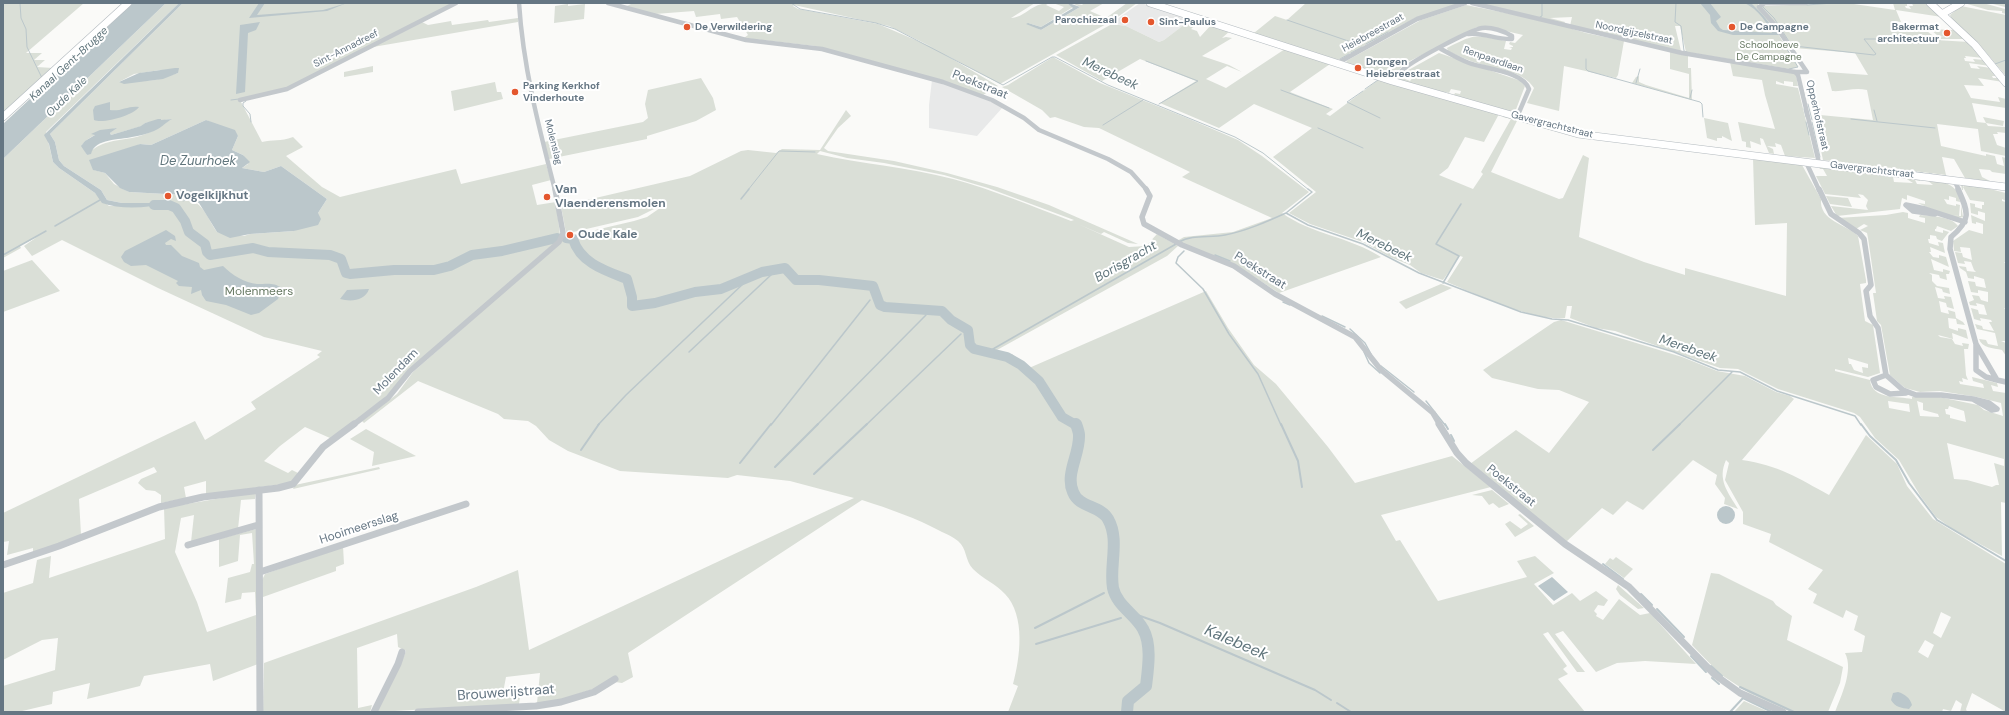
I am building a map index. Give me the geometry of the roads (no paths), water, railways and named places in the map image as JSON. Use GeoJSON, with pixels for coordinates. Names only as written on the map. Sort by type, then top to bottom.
{"type":"FeatureCollection","features":[{"type":"Feature","properties":{"kind":"street"},"geometry":{"type":"LineString","coordinates":[[3,117],[128,3]]}},
{"type":"Feature","properties":{"kind":"street","name":"Sint-Annadreef"},"geometry":{"type":"LineString","coordinates":[[240,100],[287,88],[456,3]]}},
{"type":"Feature","properties":{"kind":"street","name":"Molenslag"},"geometry":{"type":"LineString","coordinates":[[520,3],[520,28],[542,142],[555,188],[562,238]]}},
{"type":"Feature","properties":{"kind":"street","name":"Poekstraat"},"geometry":{"type":"LineString","coordinates":[[608,3],[746,40],[822,49],[943,82],[992,100],[1024,118],[1039,130],[1108,159],[1127,169],[1141,181],[1149,192],[1150,196],[1142,217],[1144,224],[1177,243],[1234,266],[1275,294],[1355,337],[1381,370],[1433,413],[1457,453],[1466,463],[1564,544],[1629,587],[1715,675],[1740,693],[1783,712]]}},
{"type":"Feature","properties":{"kind":"street","name":"Gavergrachtstraat"},"geometry":{"type":"LineString","coordinates":[[1150,3],[1392,82],[1517,117],[1594,136],[1954,180],[1991,185],[2006,189]]}},
{"type":"Feature","properties":{"kind":"street","name":"Heiebreestraat"},"geometry":{"type":"LineString","coordinates":[[1336,64],[1418,19],[1465,3]]}},
{"type":"Feature","properties":{"kind":"street","name":"Noordgijzelstraat"},"geometry":{"type":"LineString","coordinates":[[1472,3],[1588,32],[1667,49],[1795,72]]}},
{"type":"Feature","properties":{"kind":"street"},"geometry":{"type":"LineString","coordinates":[[1795,72],[1806,72],[1759,5],[1806,3]]}},
{"type":"Feature","properties":{"kind":"street"},"geometry":{"type":"LineString","coordinates":[[1930,3],[1975,45],[2006,83]]}},
{"type":"Feature","properties":{"kind":"street"},"geometry":{"type":"LineString","coordinates":[[1942,14],[1961,3]]}},
{"type":"Feature","properties":{"kind":"street"},"geometry":{"type":"LineString","coordinates":[[1392,82],[1408,65],[1468,34],[1484,28],[1509,34],[1512,38],[1507,39],[1479,33],[1468,34]]}},
{"type":"Feature","properties":{"kind":"street","name":"Renpaardlaan"},"geometry":{"type":"LineString","coordinates":[[1440,49],[1469,63],[1517,76],[1526,82],[1529,89],[1517,117]]}},
{"type":"Feature","properties":{"kind":"street","name":"Opperhofstraat"},"geometry":{"type":"LineString","coordinates":[[1795,72],[1800,80],[1819,163]]}},
{"type":"Feature","properties":{"kind":"street"},"geometry":{"type":"LineString","coordinates":[[1806,162],[1830,214],[1860,233],[1864,239],[1871,285],[1866,290],[1870,316],[1878,328],[1886,375],[1903,390],[1910,394]]}},
{"type":"Feature","properties":{"kind":"street"},"geometry":{"type":"LineString","coordinates":[[1954,180],[1964,198],[1965,222],[1963,227],[1948,241],[1976,344],[1997,380]]}},
{"type":"Feature","properties":{"kind":"street"},"geometry":{"type":"LineString","coordinates":[[1935,214],[1965,222]]}},
{"type":"Feature","properties":{"kind":"street","name":"Molendam"},"geometry":{"type":"LineString","coordinates":[[3,565],[59,546],[159,507],[203,497],[293,484],[323,447],[388,398],[410,370],[562,238]]}},
{"type":"Feature","properties":{"kind":"street"},"geometry":{"type":"LineString","coordinates":[[1976,344],[1976,370],[1986,377],[2006,382]]}},
{"type":"Feature","properties":{"kind":"street"},"geometry":{"type":"LineString","coordinates":[[1886,375],[1873,380],[1873,383],[1879,390],[1890,394],[1898,392],[1954,396],[1973,399]]}},
{"type":"Feature","properties":{"kind":"street"},"geometry":{"type":"LineString","coordinates":[[259,490],[258,525],[261,641],[260,712]]}},
{"type":"Feature","properties":{"kind":"street","name":"Hooimeersslag"},"geometry":{"type":"LineString","coordinates":[[260,572],[466,504]]}},
{"type":"Feature","properties":{"kind":"street"},"geometry":{"type":"LineString","coordinates":[[188,545],[258,525]]}},
{"type":"Feature","properties":{"kind":"street"},"geometry":{"type":"LineString","coordinates":[[374,712],[398,664],[402,652]]}},
{"type":"Feature","properties":{"kind":"street","name":"Brouwerijstraat"},"geometry":{"type":"LineString","coordinates":[[418,712],[536,706],[561,702],[594,692],[615,679]]}},
{"type":"Feature","properties":{"kind":"water","name":"Kanaal Gent-Brugge"},"geometry":{"type":"Polygon","coordinates":[[[133,3],[166,3],[3,159],[3,124],[133,3]]]}},
{"type":"Feature","properties":{"kind":"water"},"geometry":{"type":"Polygon","coordinates":[[[179,3],[183,3],[50,134],[55,142],[59,160],[64,166],[101,190],[107,200],[122,203],[168,203],[135,208],[118,207],[102,203],[95,193],[59,168],[53,162],[49,144],[44,135],[179,3]]]}},
{"type":"Feature","properties":{"kind":"water"},"geometry":{"type":"Polygon","coordinates":[[[259,3],[265,3],[257,15],[323,10],[347,3],[327,11],[249,18],[259,3]]]}},
{"type":"Feature","properties":{"kind":"water"},"geometry":{"type":"Polygon","coordinates":[[[1069,3],[1080,7],[1041,30],[1026,24],[1028,23],[1041,27],[1073,8],[1068,4],[1069,3]]]}},
{"type":"Feature","properties":{"kind":"water"},"geometry":{"type":"Polygon","coordinates":[[[1700,3],[1710,3],[1721,17],[1716,21],[1723,30],[1772,33],[1760,15],[1752,7],[1743,3],[1751,3],[1779,35],[1733,35],[1718,31],[1711,23],[1710,15],[1700,3]]]}},
{"type":"Feature","properties":{"kind":"water"},"geometry":{"type":"Polygon","coordinates":[[[260,22],[256,30],[248,33],[245,92],[236,94],[240,25],[260,22]]]}},
{"type":"Feature","properties":{"kind":"water"},"geometry":{"type":"Polygon","coordinates":[[[179,68],[178,73],[163,79],[124,84],[119,82],[139,73],[179,68]]]}},
{"type":"Feature","properties":{"kind":"water"},"geometry":{"type":"Polygon","coordinates":[[[110,102],[110,110],[139,107],[125,116],[105,121],[94,120],[93,110],[95,106],[110,102]]]}},
{"type":"Feature","properties":{"kind":"water"},"geometry":{"type":"Polygon","coordinates":[[[158,119],[172,119],[149,133],[103,142],[93,149],[91,154],[87,155],[81,146],[85,141],[95,135],[91,134],[100,130],[117,128],[110,133],[111,135],[158,119]]]}},
{"type":"Feature","properties":{"kind":"water","name":"De Zuurhoek"},"geometry":{"type":"Polygon","coordinates":[[[206,120],[235,130],[238,136],[232,150],[243,155],[250,162],[242,168],[264,172],[281,166],[327,199],[318,213],[321,219],[318,225],[294,231],[250,234],[230,238],[217,232],[199,203],[189,199],[182,202],[188,197],[184,195],[129,192],[120,188],[105,173],[93,170],[89,160],[140,144],[151,145],[206,120]]]}},
{"type":"Feature","properties":{"kind":"water","name":"Molenmeers"},"geometry":{"type":"Polygon","coordinates":[[[166,230],[175,236],[176,241],[171,239],[165,243],[166,245],[171,245],[182,256],[199,263],[200,267],[204,270],[223,266],[230,272],[248,282],[276,285],[282,288],[278,299],[259,313],[251,315],[226,305],[206,301],[201,290],[191,294],[192,287],[179,286],[176,283],[178,281],[146,265],[131,266],[124,262],[121,257],[125,251],[166,230]]]}},
{"type":"Feature","properties":{"kind":"water"},"geometry":{"type":"Polygon","coordinates":[[[369,289],[364,296],[357,300],[340,299],[347,290],[369,289]]]}},
{"type":"Feature","properties":{"kind":"water"},"geometry":{"type":"Polygon","coordinates":[[[1726,506],[1732,509],[1735,515],[1732,521],[1726,524],[1720,521],[1717,515],[1720,509],[1726,506]]]}},
{"type":"Feature","properties":{"kind":"water"},"geometry":{"type":"Polygon","coordinates":[[[1552,577],[1568,592],[1554,601],[1538,586],[1552,577]]]}},
{"type":"Feature","properties":{"kind":"water"},"geometry":{"type":"Polygon","coordinates":[[[1898,692],[1909,698],[1912,705],[1909,709],[1898,707],[1891,700],[1893,693],[1898,692]]]}},
{"type":"Feature","properties":{"kind":"waterway","name":"Kanaal Gent-Brugge"},"geometry":{"type":"LineString","coordinates":[[20,3],[21,18],[26,29],[27,47],[42,78]]}},
{"type":"Feature","properties":{"kind":"waterway","name":"Merebeek"},"geometry":{"type":"LineString","coordinates":[[791,3],[800,9],[876,23],[895,29],[1003,85],[1052,57],[1055,57],[1108,85],[1235,137],[1263,153],[1309,190]]}},
{"type":"Feature","properties":{"kind":"waterway"},"geometry":{"type":"LineString","coordinates":[[1540,17],[1542,16],[1542,3]]}},
{"type":"Feature","properties":{"kind":"waterway"},"geometry":{"type":"LineString","coordinates":[[1676,3],[1675,22],[1681,26],[1684,51],[1687,52]]}},
{"type":"Feature","properties":{"kind":"waterway"},"geometry":{"type":"LineString","coordinates":[[1807,5],[1833,3]]}},
{"type":"Feature","properties":{"kind":"waterway"},"geometry":{"type":"LineString","coordinates":[[1762,6],[1774,18],[1790,43]]}},
{"type":"Feature","properties":{"kind":"waterway"},"geometry":{"type":"LineString","coordinates":[[1287,20],[1357,44]]}},
{"type":"Feature","properties":{"kind":"waterway"},"geometry":{"type":"LineString","coordinates":[[1366,44],[1388,32]]}},
{"type":"Feature","properties":{"kind":"waterway"},"geometry":{"type":"LineString","coordinates":[[1794,46],[1874,55],[1876,54],[1864,39],[1929,39]]}},
{"type":"Feature","properties":{"kind":"waterway"},"geometry":{"type":"LineString","coordinates":[[1933,39],[1940,40]]}},
{"type":"Feature","properties":{"kind":"waterway"},"geometry":{"type":"LineString","coordinates":[[1785,46],[1798,67],[1789,69]]}},
{"type":"Feature","properties":{"kind":"waterway"},"geometry":{"type":"LineString","coordinates":[[1351,53],[1362,47]]}},
{"type":"Feature","properties":{"kind":"waterway"},"geometry":{"type":"LineString","coordinates":[[1340,59],[1349,54]]}},
{"type":"Feature","properties":{"kind":"waterway"},"geometry":{"type":"LineString","coordinates":[[1586,59],[1586,69],[1588,71],[1700,102],[1702,104],[1703,117]]}},
{"type":"Feature","properties":{"kind":"waterway"},"geometry":{"type":"LineString","coordinates":[[1992,61],[1995,64],[2006,60]]}},
{"type":"Feature","properties":{"kind":"waterway"},"geometry":{"type":"LineString","coordinates":[[1146,61],[1198,81],[1159,104]]}},
{"type":"Feature","properties":{"kind":"waterway"},"geometry":{"type":"LineString","coordinates":[[1636,83],[1640,69]]}},
{"type":"Feature","properties":{"kind":"waterway"},"geometry":{"type":"LineString","coordinates":[[1365,89],[1378,80]]}},
{"type":"Feature","properties":{"kind":"waterway"},"geometry":{"type":"LineString","coordinates":[[1281,90],[1329,108]]}},
{"type":"Feature","properties":{"kind":"waterway"},"geometry":{"type":"LineString","coordinates":[[1690,98],[1692,90]]}},
{"type":"Feature","properties":{"kind":"waterway"},"geometry":{"type":"LineString","coordinates":[[1363,91],[1347,102],[1380,118]]}},
{"type":"Feature","properties":{"kind":"waterway"},"geometry":{"type":"LineString","coordinates":[[231,100],[239,99]]}},
{"type":"Feature","properties":{"kind":"waterway"},"geometry":{"type":"LineString","coordinates":[[1103,125],[1143,100]]}},
{"type":"Feature","properties":{"kind":"waterway"},"geometry":{"type":"LineString","coordinates":[[246,101],[243,103],[243,106],[250,114],[251,122]]}},
{"type":"Feature","properties":{"kind":"waterway"},"geometry":{"type":"LineString","coordinates":[[1808,104],[1812,120]]}},
{"type":"Feature","properties":{"kind":"waterway"},"geometry":{"type":"LineString","coordinates":[[1804,109],[1806,117]]}},
{"type":"Feature","properties":{"kind":"waterway"},"geometry":{"type":"LineString","coordinates":[[1874,110],[1877,121]]}},
{"type":"Feature","properties":{"kind":"waterway"},"geometry":{"type":"LineString","coordinates":[[1851,119],[1935,128]]}},
{"type":"Feature","properties":{"kind":"waterway"},"geometry":{"type":"LineString","coordinates":[[1806,122],[1809,135]]}},
{"type":"Feature","properties":{"kind":"waterway"},"geometry":{"type":"LineString","coordinates":[[1812,122],[1820,157]]}},
{"type":"Feature","properties":{"kind":"waterway"},"geometry":{"type":"LineString","coordinates":[[1318,128],[1363,148]]}},
{"type":"Feature","properties":{"kind":"waterway"},"geometry":{"type":"LineString","coordinates":[[748,190],[779,151],[815,152]]}},
{"type":"Feature","properties":{"kind":"waterway"},"geometry":{"type":"LineString","coordinates":[[1838,163],[1890,169]]}},
{"type":"Feature","properties":{"kind":"waterway"},"geometry":{"type":"LineString","coordinates":[[1900,170],[1923,173]]}},
{"type":"Feature","properties":{"kind":"waterway"},"geometry":{"type":"LineString","coordinates":[[1936,175],[1946,176]]}},
{"type":"Feature","properties":{"kind":"waterway"},"geometry":{"type":"LineString","coordinates":[[741,199],[749,189]]}},
{"type":"Feature","properties":{"kind":"waterway","name":"Merebeek"},"geometry":{"type":"LineString","coordinates":[[1286,213],[1312,192],[1308,189]]}},
{"type":"Feature","properties":{"kind":"waterway"},"geometry":{"type":"LineString","coordinates":[[55,226],[100,200]]}},
{"type":"Feature","properties":{"kind":"waterway"},"geometry":{"type":"LineString","coordinates":[[1443,282],[1459,256],[1436,244],[1461,204]]}},
{"type":"Feature","properties":{"kind":"waterway","name":"Oude Kale"},"geometry":{"type":"LineString","coordinates":[[154,205],[169,205],[176,208],[185,221],[189,232],[205,244],[207,252],[210,255],[253,248],[268,252],[330,255],[341,259],[346,273],[350,274],[394,270],[434,270],[450,266],[472,255],[502,251],[557,238]]}},
{"type":"Feature","properties":{"kind":"waterway","name":"Borisgracht"},"geometry":{"type":"LineString","coordinates":[[1179,242],[1190,238],[1219,236],[1241,231],[1286,213]]}},
{"type":"Feature","properties":{"kind":"waterway","name":"Merebeek"},"geometry":{"type":"LineString","coordinates":[[1286,213],[1308,225],[1363,244],[1419,273],[1443,282]]}},
{"type":"Feature","properties":{"kind":"waterway"},"geometry":{"type":"LineString","coordinates":[[3,255],[46,231]]}},
{"type":"Feature","properties":{"kind":"waterway","name":"Oude Kale"},"geometry":{"type":"LineString","coordinates":[[566,238],[573,239],[581,254],[595,265],[627,279],[632,297],[632,306],[655,303],[695,292],[721,289],[762,272],[785,268],[796,280],[819,280],[873,286],[880,305],[885,307],[942,311],[951,320],[968,330],[970,345],[974,349],[1007,357],[1021,365],[1039,381],[1062,417],[1076,425]]}},
{"type":"Feature","properties":{"kind":"waterway","name":"Borisgracht"},"geometry":{"type":"LineString","coordinates":[[986,353],[1176,244]]}},
{"type":"Feature","properties":{"kind":"waterway"},"geometry":{"type":"LineString","coordinates":[[1184,251],[1178,257],[1176,263],[1203,289],[1229,334],[1258,374],[1281,425]]}},
{"type":"Feature","properties":{"kind":"waterway"},"geometry":{"type":"LineString","coordinates":[[1215,255],[1230,261]]}},
{"type":"Feature","properties":{"kind":"waterway"},"geometry":{"type":"LineString","coordinates":[[689,352],[772,274]]}},
{"type":"Feature","properties":{"kind":"waterway","name":"Merebeek"},"geometry":{"type":"LineString","coordinates":[[1443,282],[1521,312],[1552,319],[1568,320],[1674,352],[1718,370],[1740,372],[1777,391],[1855,416],[1861,425]]}},
{"type":"Feature","properties":{"kind":"waterway"},"geometry":{"type":"LineString","coordinates":[[598,425],[626,395],[744,283]]}},
{"type":"Feature","properties":{"kind":"waterway"},"geometry":{"type":"LineString","coordinates":[[771,425],[870,300]]}},
{"type":"Feature","properties":{"kind":"waterway"},"geometry":{"type":"LineString","coordinates":[[1283,302],[1290,305]]}},
{"type":"Feature","properties":{"kind":"waterway"},"geometry":{"type":"LineString","coordinates":[[817,425],[926,315]]}},
{"type":"Feature","properties":{"kind":"waterway"},"geometry":{"type":"LineString","coordinates":[[1322,316],[1345,327]]}},
{"type":"Feature","properties":{"kind":"waterway"},"geometry":{"type":"LineString","coordinates":[[1350,329],[1365,343],[1371,354]]}},
{"type":"Feature","properties":{"kind":"waterway"},"geometry":{"type":"LineString","coordinates":[[866,425],[961,334]]}},
{"type":"Feature","properties":{"kind":"waterway"},"geometry":{"type":"LineString","coordinates":[[1364,352],[1369,363],[1380,373]]}},
{"type":"Feature","properties":{"kind":"waterway"},"geometry":{"type":"LineString","coordinates":[[1381,366],[1414,392]]}},
{"type":"Feature","properties":{"kind":"waterway"},"geometry":{"type":"LineString","coordinates":[[1680,424],[1732,372]]}},
{"type":"Feature","properties":{"kind":"waterway"},"geometry":{"type":"LineString","coordinates":[[1426,401],[1445,425]]}},
{"type":"Feature","properties":{"kind":"waterway"},"geometry":{"type":"LineString","coordinates":[[581,450],[599,424]]}},
{"type":"Feature","properties":{"kind":"waterway"},"geometry":{"type":"LineString","coordinates":[[740,463],[771,424]]}},
{"type":"Feature","properties":{"kind":"waterway"},"geometry":{"type":"LineString","coordinates":[[814,474],[867,424]]}},
{"type":"Feature","properties":{"kind":"waterway","name":"Oude Kale"},"geometry":{"type":"LineString","coordinates":[[1076,424],[1079,434],[1079,442],[1071,478],[1073,492],[1080,501],[1100,511],[1108,519],[1114,544],[1112,571],[1113,588],[1118,600],[1140,624],[1148,642],[1149,657],[1146,686],[1128,701],[1127,712]]}},
{"type":"Feature","properties":{"kind":"waterway"},"geometry":{"type":"LineString","coordinates":[[1281,424],[1298,461],[1302,487]]}},
{"type":"Feature","properties":{"kind":"waterway"},"geometry":{"type":"LineString","coordinates":[[1445,424],[1448,429]]}},
{"type":"Feature","properties":{"kind":"waterway"},"geometry":{"type":"LineString","coordinates":[[1653,450],[1680,424]]}},
{"type":"Feature","properties":{"kind":"waterway","name":"Merebeek"},"geometry":{"type":"LineString","coordinates":[[1861,424],[1870,436],[1896,460],[1909,483],[1937,520],[2006,561]]}},
{"type":"Feature","properties":{"kind":"waterway"},"geometry":{"type":"LineString","coordinates":[[775,467],[817,425]]}},
{"type":"Feature","properties":{"kind":"waterway"},"geometry":{"type":"LineString","coordinates":[[1451,435],[1454,441]]}},
{"type":"Feature","properties":{"kind":"waterway"},"geometry":{"type":"LineString","coordinates":[[1603,564],[1623,579]]}},
{"type":"Feature","properties":{"kind":"waterway"},"geometry":{"type":"LineString","coordinates":[[1035,628],[1104,593]]}},
{"type":"Feature","properties":{"kind":"waterway"},"geometry":{"type":"LineString","coordinates":[[1641,594],[1652,605]]}},
{"type":"Feature","properties":{"kind":"waterway"},"geometry":{"type":"LineString","coordinates":[[1657,609],[1684,637]]}},
{"type":"Feature","properties":{"kind":"waterway","name":"Kalebeek"},"geometry":{"type":"LineString","coordinates":[[1129,612],[1160,623],[1315,690],[1331,700]]}},
{"type":"Feature","properties":{"kind":"waterway"},"geometry":{"type":"LineString","coordinates":[[1036,644],[1121,618]]}},
{"type":"Feature","properties":{"kind":"waterway"},"geometry":{"type":"LineString","coordinates":[[1691,656],[1706,672]]}},
{"type":"Feature","properties":{"kind":"waterway"},"geometry":{"type":"LineString","coordinates":[[1711,666],[1722,676]]}},
{"type":"Feature","properties":{"kind":"waterway"},"geometry":{"type":"LineString","coordinates":[[1712,678],[1719,684]]}},
{"type":"Feature","properties":{"kind":"waterway"},"geometry":{"type":"LineString","coordinates":[[1740,687],[1794,712]]}},
{"type":"Feature","properties":{"kind":"waterway"},"geometry":{"type":"LineString","coordinates":[[1730,712],[1743,698],[1772,712]]}},
{"type":"Feature","properties":{"kind":"waterway","name":"Kalebeek"},"geometry":{"type":"LineString","coordinates":[[1337,703],[1351,712]]}},
{"type":"Feature","properties":{"kind":"place","name":"Parochiezaal"},"geometry":{"type":"Point","coordinates":[1125,20]}},
{"type":"Feature","properties":{"kind":"place","name":"Sint-Paulus"},"geometry":{"type":"Point","coordinates":[1151,22]}},
{"type":"Feature","properties":{"kind":"place","name":"De Verwildering"},"geometry":{"type":"Point","coordinates":[687,27]}},
{"type":"Feature","properties":{"kind":"place","name":"De Campagne"},"geometry":{"type":"Point","coordinates":[1732,27]}},
{"type":"Feature","properties":{"kind":"place","name":"Bakermat architectuur"},"geometry":{"type":"Point","coordinates":[1947,33]}},
{"type":"Feature","properties":{"kind":"place","name":"Drongen Heiebreestraat"},"geometry":{"type":"Point","coordinates":[1358,68]}},
{"type":"Feature","properties":{"kind":"place","name":"Parking Kerkhof Vinderhoute"},"geometry":{"type":"Point","coordinates":[515,92]}},
{"type":"Feature","properties":{"kind":"place","name":"Vogelkijkhut"},"geometry":{"type":"Point","coordinates":[168,196]}},
{"type":"Feature","properties":{"kind":"place","name":"Van Vlaenderensmolen"},"geometry":{"type":"Point","coordinates":[547,197]}},
{"type":"Feature","properties":{"kind":"place","name":"Oude Kale"},"geometry":{"type":"Point","coordinates":[570,235]}},
{"type":"Feature","properties":{"kind":"park label","name":"Schoolhoeve De Campagne"},"geometry":{"type":"Point","coordinates":[1769,50]}}]}
